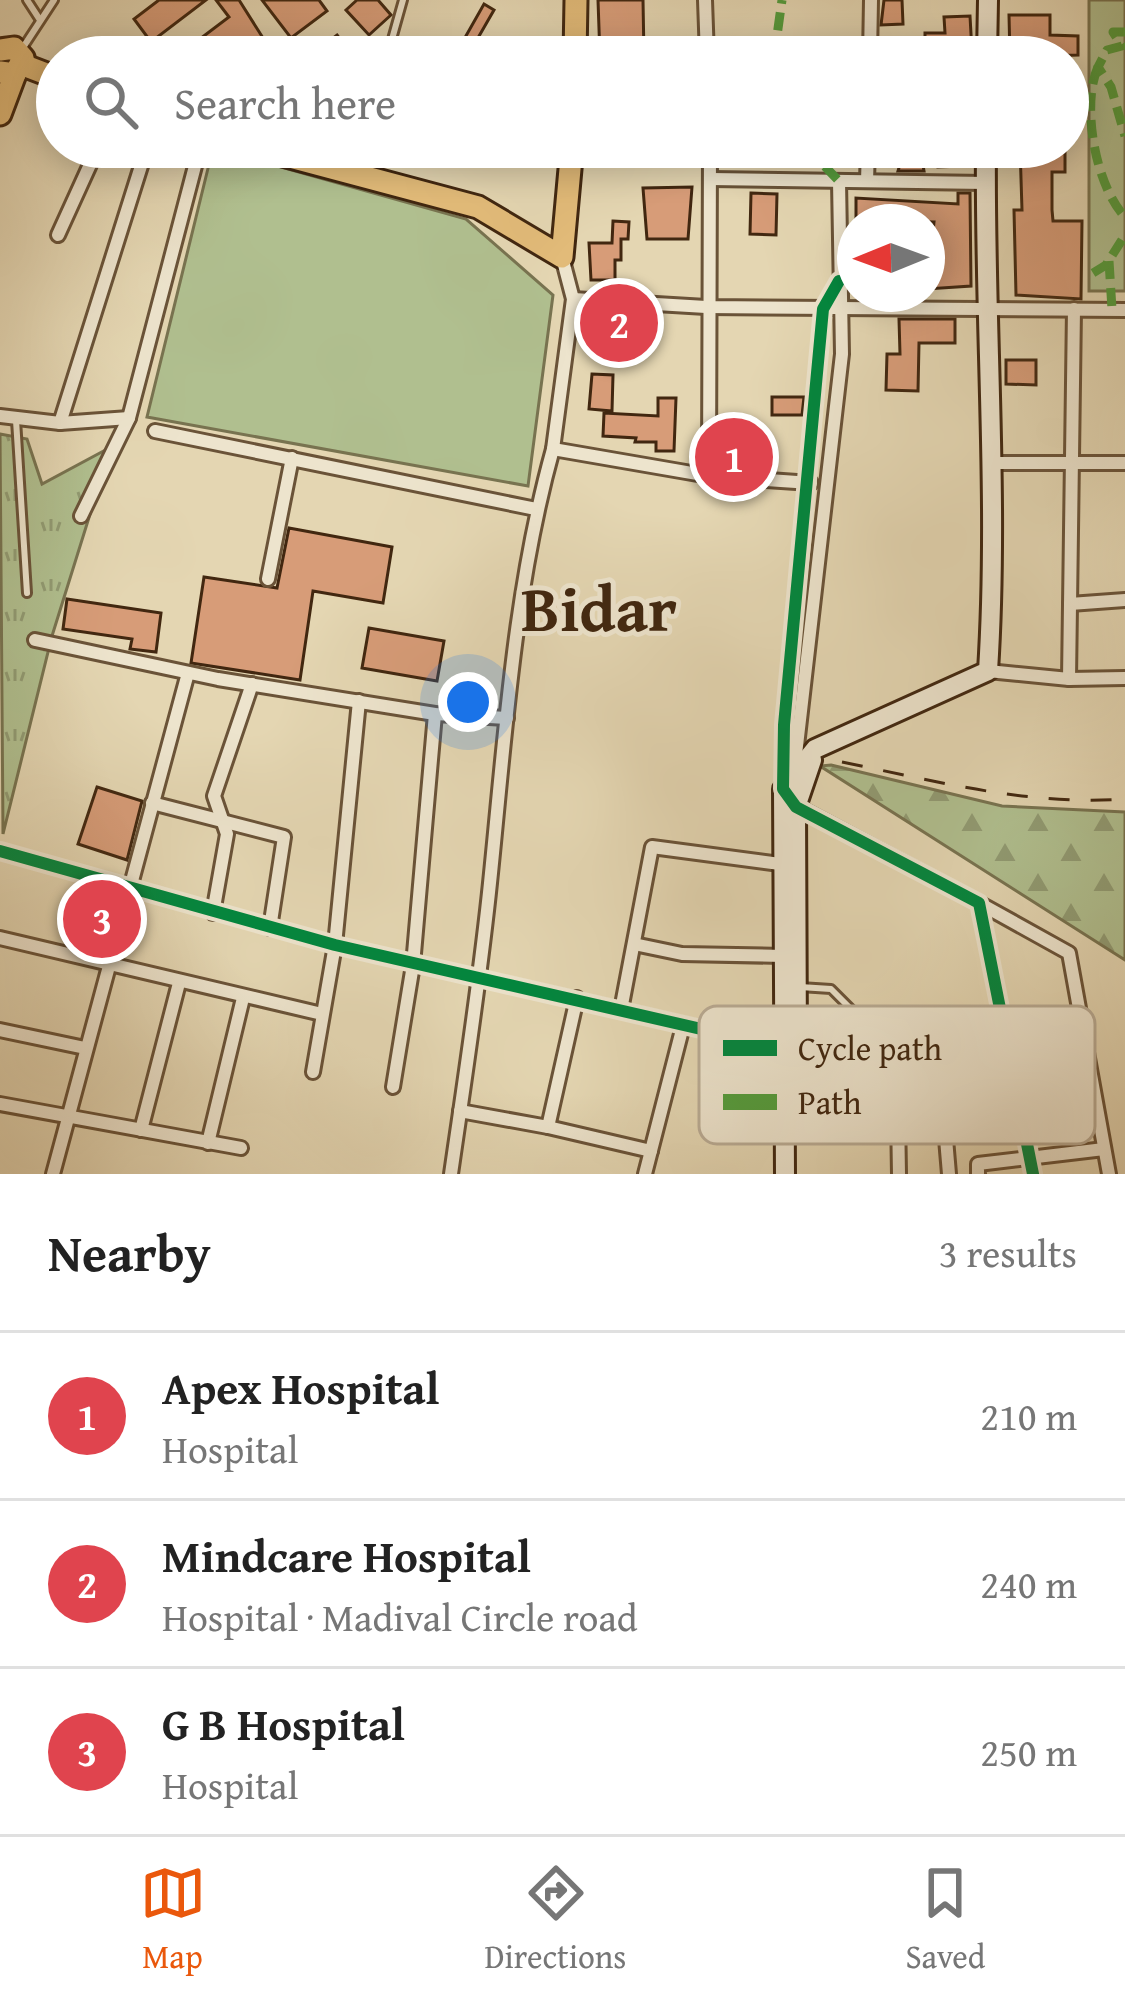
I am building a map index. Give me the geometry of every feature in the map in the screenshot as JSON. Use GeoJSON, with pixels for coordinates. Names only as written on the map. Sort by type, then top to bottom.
{"type":"FeatureCollection","features":[{"type":"Feature","properties":{"kind":"highway"},"geometry":{"type":"LineString","coordinates":[[575,36],[576,0]]}},
{"type":"Feature","properties":{"kind":"highway"},"geometry":{"type":"LineString","coordinates":[[0,114],[12,63]]}},
{"type":"Feature","properties":{"kind":"highway"},"geometry":{"type":"LineString","coordinates":[[334,168],[478,206],[562,256],[570,168]]}},
{"type":"Feature","properties":{"kind":"main road"},"geometry":{"type":"LineString","coordinates":[[987,36],[988,0]]}},
{"type":"Feature","properties":{"kind":"main road"},"geometry":{"type":"LineString","coordinates":[[787,1006],[780,864],[794,790],[815,749],[988,671],[986,168]]}},
{"type":"Feature","properties":{"kind":"main road"},"geometry":{"type":"LineString","coordinates":[[794,790],[796,1006]]}},
{"type":"Feature","properties":{"kind":"main road"},"geometry":{"type":"LineString","coordinates":[[785,1174],[786,1144]]}},
{"type":"Feature","properties":{"kind":"street"},"geometry":{"type":"LineString","coordinates":[[705,0],[706,36]]}},
{"type":"Feature","properties":{"kind":"street"},"geometry":{"type":"LineString","coordinates":[[870,36],[871,0]]}},
{"type":"Feature","properties":{"kind":"street"},"geometry":{"type":"LineString","coordinates":[[58,235],[88,168]]}},
{"type":"Feature","properties":{"kind":"street"},"geometry":{"type":"LineString","coordinates":[[60,423],[140,168]]}},
{"type":"Feature","properties":{"kind":"street"},"geometry":{"type":"LineString","coordinates":[[81,516],[129,418],[194,168]]}},
{"type":"Feature","properties":{"kind":"street"},"geometry":{"type":"LineString","coordinates":[[709,476],[706,308],[711,168]]}},
{"type":"Feature","properties":{"kind":"street"},"geometry":{"type":"LineString","coordinates":[[867,168],[867,181]]}},
{"type":"Feature","properties":{"kind":"street"},"geometry":{"type":"LineString","coordinates":[[711,179],[986,183]]}},
{"type":"Feature","properties":{"kind":"street"},"geometry":{"type":"LineString","coordinates":[[839,181],[839,204]]}},
{"type":"Feature","properties":{"kind":"street"},"geometry":{"type":"LineString","coordinates":[[451,1174],[480,982],[507,718],[536,509],[553,448],[573,299],[562,256]]}},
{"type":"Feature","properties":{"kind":"street"},"geometry":{"type":"LineString","coordinates":[[837,283],[824,309],[811,483],[784,725],[794,790],[1069,952],[1079,1006]]}},
{"type":"Feature","properties":{"kind":"street"},"geometry":{"type":"LineString","coordinates":[[573,299],[706,308],[837,309]]}},
{"type":"Feature","properties":{"kind":"street"},"geometry":{"type":"LineString","coordinates":[[945,308],[1125,310]]}},
{"type":"Feature","properties":{"kind":"street"},"geometry":{"type":"LineString","coordinates":[[1069,680],[1074,309]]}},
{"type":"Feature","properties":{"kind":"street"},"geometry":{"type":"LineString","coordinates":[[794,790],[845,312]]}},
{"type":"Feature","properties":{"kind":"street"},"geometry":{"type":"LineString","coordinates":[[0,416],[60,423],[129,418]]}},
{"type":"Feature","properties":{"kind":"street"},"geometry":{"type":"LineString","coordinates":[[155,431],[536,509]]}},
{"type":"Feature","properties":{"kind":"street"},"geometry":{"type":"LineString","coordinates":[[553,448],[709,476],[811,483]]}},
{"type":"Feature","properties":{"kind":"street"},"geometry":{"type":"LineString","coordinates":[[268,579],[292,458]]}},
{"type":"Feature","properties":{"kind":"street"},"geometry":{"type":"LineString","coordinates":[[988,463],[1073,459],[1125,463]]}},
{"type":"Feature","properties":{"kind":"street"},"geometry":{"type":"LineString","coordinates":[[1070,604],[1125,600]]}},
{"type":"Feature","properties":{"kind":"street"},"geometry":{"type":"LineString","coordinates":[[35,640],[188,673],[436,715],[507,718]]}},
{"type":"Feature","properties":{"kind":"street"},"geometry":{"type":"LineString","coordinates":[[988,671],[1069,680],[1125,678]]}},
{"type":"Feature","properties":{"kind":"street"},"geometry":{"type":"LineString","coordinates":[[53,1174],[188,673]]}},
{"type":"Feature","properties":{"kind":"street"},"geometry":{"type":"LineString","coordinates":[[213,913],[227,834],[214,796],[252,684]]}},
{"type":"Feature","properties":{"kind":"street"},"geometry":{"type":"LineString","coordinates":[[313,1072],[334,945],[359,700]]}},
{"type":"Feature","properties":{"kind":"street"},"geometry":{"type":"LineString","coordinates":[[394,1087],[413,964],[436,715]]}},
{"type":"Feature","properties":{"kind":"street"},"geometry":{"type":"LineString","coordinates":[[152,803],[284,837],[270,928]]}},
{"type":"Feature","properties":{"kind":"street"},"geometry":{"type":"LineString","coordinates":[[621,1010],[652,847],[780,864]]}},
{"type":"Feature","properties":{"kind":"street"},"geometry":{"type":"LineString","coordinates":[[0,851],[334,945],[699,1030]]}},
{"type":"Feature","properties":{"kind":"street"},"geometry":{"type":"LineString","coordinates":[[979,903],[1000,1006]]}},
{"type":"Feature","properties":{"kind":"street"},"geometry":{"type":"LineString","coordinates":[[0,938],[322,1014]]}},
{"type":"Feature","properties":{"kind":"street"},"geometry":{"type":"LineString","coordinates":[[634,944],[682,954],[783,956]]}},
{"type":"Feature","properties":{"kind":"street"},"geometry":{"type":"LineString","coordinates":[[141,1130],[178,983]]}},
{"type":"Feature","properties":{"kind":"street"},"geometry":{"type":"LineString","coordinates":[[208,1143],[243,998]]}},
{"type":"Feature","properties":{"kind":"street"},"geometry":{"type":"LineString","coordinates":[[548,1127],[577,998]]}},
{"type":"Feature","properties":{"kind":"street"},"geometry":{"type":"LineString","coordinates":[[646,1174],[683,1026]]}},
{"type":"Feature","properties":{"kind":"street"},"geometry":{"type":"LineString","coordinates":[[0,1030],[85,1048]]}},
{"type":"Feature","properties":{"kind":"street"},"geometry":{"type":"LineString","coordinates":[[1095,1098],[1109,1174]]}},
{"type":"Feature","properties":{"kind":"street"},"geometry":{"type":"LineString","coordinates":[[0,1104],[241,1148]]}},
{"type":"Feature","properties":{"kind":"street"},"geometry":{"type":"LineString","coordinates":[[460,1111],[651,1151]]}},
{"type":"Feature","properties":{"kind":"street"},"geometry":{"type":"LineString","coordinates":[[898,1144],[899,1174]]}},
{"type":"Feature","properties":{"kind":"street"},"geometry":{"type":"LineString","coordinates":[[946,1144],[949,1174]]}},
{"type":"Feature","properties":{"kind":"street"},"geometry":{"type":"LineString","coordinates":[[978,1174],[978,1164],[1032,1167],[1104,1148]]}},
{"type":"Feature","properties":{"kind":"lane"},"geometry":{"type":"LineString","coordinates":[[27,0],[40,20]]}},
{"type":"Feature","properties":{"kind":"lane"},"geometry":{"type":"LineString","coordinates":[[395,36],[403,0]]}},
{"type":"Feature","properties":{"kind":"lane"},"geometry":{"type":"LineString","coordinates":[[12,63],[50,2]]}},
{"type":"Feature","properties":{"kind":"lane"},"geometry":{"type":"LineString","coordinates":[[16,420],[27,593]]}},
{"type":"Feature","properties":{"kind":"lane"},"geometry":{"type":"LineString","coordinates":[[798,987],[830,989],[848,1006]]}},
{"type":"Feature","properties":{"kind":"green space"},"geometry":{"type":"Polygon","coordinates":[[[1089,0],[1125,0],[1125,291],[1089,291],[1089,0]]]}},
{"type":"Feature","properties":{"kind":"green space"},"geometry":{"type":"Polygon","coordinates":[[[208,168],[284,168],[466,219],[553,295],[528,486],[147,417],[208,168]]]}},
{"type":"Feature","properties":{"kind":"green space"},"geometry":{"type":"Polygon","coordinates":[[[0,434],[27,439],[42,484],[111,447],[52,636],[3,834],[0,434]]]}},
{"type":"Feature","properties":{"kind":"green space"},"geometry":{"type":"Polygon","coordinates":[[[820,766],[1002,806],[1125,812],[1125,960],[820,766]]]}},
{"type":"Feature","properties":{"kind":"building"},"geometry":{"type":"Polygon","coordinates":[[[159,0],[206,0],[159,36],[147,36],[134,19],[159,0]]]}},
{"type":"Feature","properties":{"kind":"building"},"geometry":{"type":"Polygon","coordinates":[[[216,0],[239,0],[262,36],[204,36],[229,17],[216,0]]]}},
{"type":"Feature","properties":{"kind":"building"},"geometry":{"type":"Polygon","coordinates":[[[262,0],[319,0],[327,11],[289,36],[262,0]]]}},
{"type":"Feature","properties":{"kind":"building"},"geometry":{"type":"Polygon","coordinates":[[[357,0],[378,0],[391,15],[369,35],[346,10],[357,0]]]}},
{"type":"Feature","properties":{"kind":"building"},"geometry":{"type":"Polygon","coordinates":[[[598,0],[643,0],[644,36],[599,36],[598,0]]]}},
{"type":"Feature","properties":{"kind":"building"},"geometry":{"type":"Polygon","coordinates":[[[884,0],[902,0],[903,24],[881,25],[884,0]]]}},
{"type":"Feature","properties":{"kind":"building"},"geometry":{"type":"Polygon","coordinates":[[[484,4],[494,10],[479,36],[466,36],[484,4]]]}},
{"type":"Feature","properties":{"kind":"building"},"geometry":{"type":"Polygon","coordinates":[[[1009,15],[1050,15],[1050,35],[1078,36],[1010,36],[1009,15]]]}},
{"type":"Feature","properties":{"kind":"building"},"geometry":{"type":"Polygon","coordinates":[[[970,16],[971,36],[925,36],[945,33],[944,17],[970,16]]]}},
{"type":"Feature","properties":{"kind":"building"},"geometry":{"type":"Polygon","coordinates":[[[1021,168],[1065,168],[1065,172],[1052,172],[1053,221],[1082,221],[1081,299],[1016,295],[1014,210],[1022,210],[1021,168]]]}},
{"type":"Feature","properties":{"kind":"building"},"geometry":{"type":"Polygon","coordinates":[[[692,187],[688,239],[647,239],[643,188],[692,187]]]}},
{"type":"Feature","properties":{"kind":"building"},"geometry":{"type":"Polygon","coordinates":[[[751,193],[777,194],[776,235],[750,234],[751,193]]]}},
{"type":"Feature","properties":{"kind":"building"},"geometry":{"type":"Polygon","coordinates":[[[958,193],[970,193],[971,286],[945,288],[945,204],[856,204],[856,198],[958,204],[958,193]]]}},
{"type":"Feature","properties":{"kind":"building"},"geometry":{"type":"Polygon","coordinates":[[[613,221],[629,222],[628,239],[621,239],[621,260],[615,260],[615,280],[591,280],[589,243],[612,243],[613,221]]]}},
{"type":"Feature","properties":{"kind":"building"},"geometry":{"type":"Polygon","coordinates":[[[606,312],[652,314],[652,335],[605,333],[606,312]]]}},
{"type":"Feature","properties":{"kind":"building"},"geometry":{"type":"Polygon","coordinates":[[[899,319],[955,319],[955,343],[919,343],[918,391],[886,390],[887,354],[900,354],[899,319]]]}},
{"type":"Feature","properties":{"kind":"building"},"geometry":{"type":"Polygon","coordinates":[[[1006,360],[1036,360],[1036,385],[1006,384],[1006,360]]]}},
{"type":"Feature","properties":{"kind":"building"},"geometry":{"type":"Polygon","coordinates":[[[592,374],[613,375],[612,411],[589,409],[592,374]]]}},
{"type":"Feature","properties":{"kind":"building"},"geometry":{"type":"Polygon","coordinates":[[[772,397],[804,397],[802,415],[772,415],[772,397]]]}},
{"type":"Feature","properties":{"kind":"building"},"geometry":{"type":"Polygon","coordinates":[[[658,398],[676,398],[674,451],[656,451],[656,442],[603,436],[604,413],[658,416],[658,398]]]}},
{"type":"Feature","properties":{"kind":"building"},"geometry":{"type":"Polygon","coordinates":[[[727,441],[747,442],[747,468],[726,467],[727,441]]]}},
{"type":"Feature","properties":{"kind":"building"},"geometry":{"type":"Polygon","coordinates":[[[289,528],[392,547],[383,603],[313,591],[300,680],[191,663],[204,577],[277,588],[289,528]]]}},
{"type":"Feature","properties":{"kind":"building"},"geometry":{"type":"Polygon","coordinates":[[[67,599],[161,613],[156,652],[130,649],[132,639],[63,629],[67,599]]]}},
{"type":"Feature","properties":{"kind":"building"},"geometry":{"type":"Polygon","coordinates":[[[369,628],[444,641],[437,681],[362,668],[369,628]]]}},
{"type":"Feature","properties":{"kind":"building"},"geometry":{"type":"Polygon","coordinates":[[[97,787],[142,801],[127,860],[78,844],[97,787]]]}},
{"type":"Feature","properties":{"kind":"building"},"geometry":{"type":"Polygon","coordinates":[[[88,903],[113,910],[108,929],[83,923],[88,903]]]}},
{"type":"Feature","properties":{"kind":"railway"},"geometry":{"type":"LineString","coordinates":[[842,762],[1018,795],[1125,799]]}},
{"type":"Feature","properties":{"kind":"marked path"},"geometry":{"type":"LineString","coordinates":[[777,36],[782,0]]}},
{"type":"Feature","properties":{"kind":"marked path"},"geometry":{"type":"LineString","coordinates":[[1125,32],[1113,32],[1122,46],[1107,50],[1098,67],[1111,87],[1125,136]]}},
{"type":"Feature","properties":{"kind":"marked path"},"geometry":{"type":"LineString","coordinates":[[1098,67],[1091,102],[1094,144],[1106,185],[1125,217]]}},
{"type":"Feature","properties":{"kind":"marked path"},"geometry":{"type":"LineString","coordinates":[[826,168],[839,181]]}},
{"type":"Feature","properties":{"kind":"marked path"},"geometry":{"type":"LineString","coordinates":[[1093,273],[1106,265],[1125,235]]}},
{"type":"Feature","properties":{"kind":"marked path"},"geometry":{"type":"LineString","coordinates":[[1109,261],[1112,309]]}},
{"type":"Feature","properties":{"kind":"cycle path"},"geometry":{"type":"LineString","coordinates":[[837,284],[823,309],[784,725],[783,789],[796,807],[979,903],[1000,1006]]}},
{"type":"Feature","properties":{"kind":"cycle path"},"geometry":{"type":"LineString","coordinates":[[0,851],[335,945],[699,1029]]}},
{"type":"Feature","properties":{"kind":"cycle path"},"geometry":{"type":"LineString","coordinates":[[1027,1144],[1033,1174]]}},
{"type":"Feature","properties":{"kind":"place","name":"Mindcare Hospital"},"geometry":{"type":"Point","coordinates":[619,323]}},
{"type":"Feature","properties":{"kind":"place","name":"Apex Hospital"},"geometry":{"type":"Point","coordinates":[734,457]}},
{"type":"Feature","properties":{"kind":"place","name":"G B Hospital"},"geometry":{"type":"Point","coordinates":[102,919]}},
{"type":"Feature","properties":{"kind":"district","name":"Bidar"},"geometry":{"type":"Point","coordinates":[599,609]}}]}
